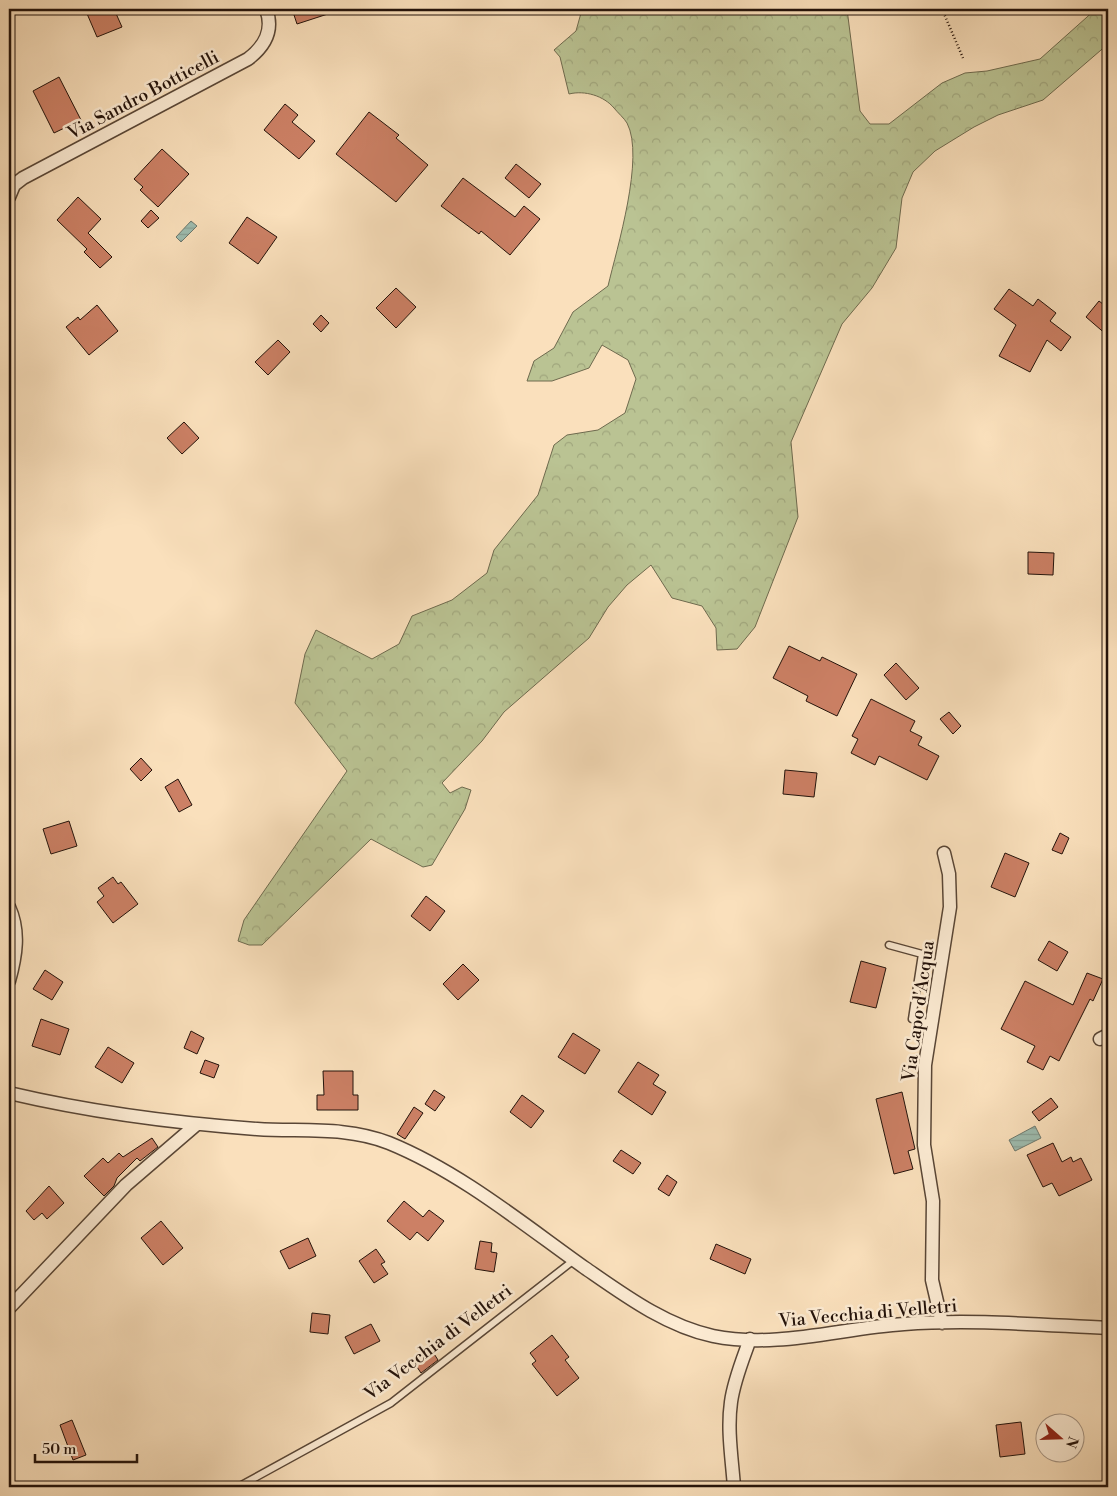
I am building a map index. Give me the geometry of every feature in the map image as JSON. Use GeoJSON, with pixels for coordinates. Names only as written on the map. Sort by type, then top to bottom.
{"type":"FeatureCollection","features":[{"type":"Feature","properties":{"kind":"street","name":"Via Sandro Botticelli"},"geometry":{"type":"LineString","coordinates":[[9,197],[12,188],[20,179],[248,59],[261,48],[268,34],[270,22],[266,9]]}},
{"type":"Feature","properties":{"kind":"street","name":"Via Capo d'Acqua"},"geometry":{"type":"LineString","coordinates":[[942,1322],[932,1280],[934,1201],[924,1145],[925,1065],[930,1024],[940,982],[950,907],[949,874],[944,854]]}},
{"type":"Feature","properties":{"kind":"street"},"geometry":{"type":"LineString","coordinates":[[9,908],[16,933],[15,954],[9,981]]}},
{"type":"Feature","properties":{"kind":"street","name":"Via Vecchia di Velletri"},"geometry":{"type":"LineString","coordinates":[[9,1093],[160,1121],[261,1130],[341,1132],[376,1138],[402,1149],[449,1174],[618,1291],[674,1322],[709,1335],[750,1339],[796,1338],[875,1327],[942,1322],[1108,1328]]}},
{"type":"Feature","properties":{"kind":"street"},"geometry":{"type":"LineString","coordinates":[[9,1308],[126,1185],[197,1124]]}},
{"type":"Feature","properties":{"kind":"street"},"geometry":{"type":"LineString","coordinates":[[734,1487],[730,1434],[731,1407],[737,1376],[750,1339]]}},
{"type":"Feature","properties":{"kind":"lane"},"geometry":{"type":"LineString","coordinates":[[889,945],[922,954],[912,1019],[930,1024]]}},
{"type":"Feature","properties":{"kind":"lane","name":"Via Vecchia di Velletri"},"geometry":{"type":"LineString","coordinates":[[238,1487],[390,1404],[574,1260]]}},
{"type":"Feature","properties":{"kind":"path"},"geometry":{"type":"LineString","coordinates":[[942,9],[963,58]]}},
{"type":"Feature","properties":{"kind":"green space"},"geometry":{"type":"Polygon","coordinates":[[[586,9],[847,9],[860,111],[870,124],[889,124],[942,83],[965,73],[987,71],[1040,59],[1096,9],[1108,9],[1108,44],[1043,100],[998,115],[974,127],[935,151],[913,172],[902,198],[896,248],[872,288],[842,324],[791,442],[798,517],[755,627],[737,649],[717,650],[716,628],[702,606],[672,598],[651,565],[627,585],[608,607],[589,638],[504,712],[482,741],[442,783],[450,793],[462,787],[471,790],[465,809],[432,865],[423,867],[371,839],[262,945],[249,945],[238,941],[244,920],[347,771],[295,703],[305,654],[316,630],[372,659],[399,644],[412,616],[452,600],[487,573],[494,550],[538,495],[554,445],[567,435],[598,430],[625,413],[636,379],[628,360],[602,345],[589,368],[552,381],[527,381],[534,361],[554,348],[573,312],[608,286],[628,203],[633,157],[632,138],[627,123],[610,104],[600,97],[581,93],[569,94],[560,57],[554,50],[576,31],[581,13],[586,9]]]}},
{"type":"Feature","properties":{"kind":"shaded area"},"geometry":{"type":"Polygon","coordinates":[[[191,221],[197,226],[181,242],[176,237],[191,221]]]}},
{"type":"Feature","properties":{"kind":"shaded area"},"geometry":{"type":"Polygon","coordinates":[[[1035,1126],[1041,1138],[1015,1151],[1009,1140],[1035,1126]]]}},
{"type":"Feature","properties":{"kind":"building"},"geometry":{"type":"Polygon","coordinates":[[[85,9],[114,9],[122,27],[97,37],[85,9]]]}},
{"type":"Feature","properties":{"kind":"building"},"geometry":{"type":"Polygon","coordinates":[[[292,9],[337,9],[337,11],[297,24],[292,9]]]}},
{"type":"Feature","properties":{"kind":"building"},"geometry":{"type":"Polygon","coordinates":[[[59,77],[81,120],[54,133],[33,91],[59,77]]]}},
{"type":"Feature","properties":{"kind":"building"},"geometry":{"type":"Polygon","coordinates":[[[285,104],[298,115],[292,122],[315,141],[299,159],[264,130],[285,104]]]}},
{"type":"Feature","properties":{"kind":"building"},"geometry":{"type":"Polygon","coordinates":[[[369,112],[399,135],[396,138],[428,165],[396,202],[336,154],[369,112]]]}},
{"type":"Feature","properties":{"kind":"building"},"geometry":{"type":"Polygon","coordinates":[[[162,149],[189,174],[158,207],[140,190],[143,187],[134,179],[162,149]]]}},
{"type":"Feature","properties":{"kind":"building"},"geometry":{"type":"Polygon","coordinates":[[[516,164],[541,184],[529,198],[505,178],[516,164]]]}},
{"type":"Feature","properties":{"kind":"building"},"geometry":{"type":"Polygon","coordinates":[[[463,178],[515,217],[524,206],[540,219],[510,255],[481,231],[479,234],[441,206],[463,178]]]}},
{"type":"Feature","properties":{"kind":"building"},"geometry":{"type":"Polygon","coordinates":[[[78,197],[101,219],[88,233],[112,257],[100,268],[84,252],[87,249],[57,220],[78,197]]]}},
{"type":"Feature","properties":{"kind":"building"},"geometry":{"type":"Polygon","coordinates":[[[151,210],[159,218],[148,228],[141,221],[151,210]]]}},
{"type":"Feature","properties":{"kind":"building"},"geometry":{"type":"Polygon","coordinates":[[[247,217],[277,237],[258,264],[229,243],[247,217]]]}},
{"type":"Feature","properties":{"kind":"building"},"geometry":{"type":"Polygon","coordinates":[[[396,288],[416,307],[396,328],[376,308],[396,288]]]}},
{"type":"Feature","properties":{"kind":"building"},"geometry":{"type":"Polygon","coordinates":[[[1009,289],[1033,306],[1038,299],[1056,313],[1050,321],[1071,337],[1061,351],[1047,340],[1030,372],[999,356],[1016,325],[994,309],[1009,289]]]}},
{"type":"Feature","properties":{"kind":"building"},"geometry":{"type":"Polygon","coordinates":[[[1099,301],[1108,308],[1108,336],[1086,317],[1099,301]]]}},
{"type":"Feature","properties":{"kind":"building"},"geometry":{"type":"Polygon","coordinates":[[[97,305],[118,331],[89,355],[66,327],[78,317],[80,320],[97,305]]]}},
{"type":"Feature","properties":{"kind":"building"},"geometry":{"type":"Polygon","coordinates":[[[321,315],[329,323],[321,332],[313,324],[321,315]]]}},
{"type":"Feature","properties":{"kind":"building"},"geometry":{"type":"Polygon","coordinates":[[[278,340],[290,352],[268,375],[255,362],[278,340]]]}},
{"type":"Feature","properties":{"kind":"building"},"geometry":{"type":"Polygon","coordinates":[[[184,422],[199,438],[182,454],[167,438],[184,422]]]}},
{"type":"Feature","properties":{"kind":"building"},"geometry":{"type":"Polygon","coordinates":[[[1028,552],[1054,553],[1053,575],[1028,574],[1028,552]]]}},
{"type":"Feature","properties":{"kind":"building"},"geometry":{"type":"Polygon","coordinates":[[[789,646],[820,661],[822,657],[857,674],[837,716],[806,701],[808,696],[773,678],[789,646]]]}},
{"type":"Feature","properties":{"kind":"building"},"geometry":{"type":"Polygon","coordinates":[[[896,663],[919,688],[906,700],[884,675],[896,663]]]}},
{"type":"Feature","properties":{"kind":"building"},"geometry":{"type":"Polygon","coordinates":[[[871,699],[915,721],[910,731],[922,737],[918,745],[939,756],[927,780],[879,756],[875,765],[851,753],[858,739],[852,736],[871,699]]]}},
{"type":"Feature","properties":{"kind":"building"},"geometry":{"type":"Polygon","coordinates":[[[949,712],[961,726],[953,734],[940,719],[949,712]]]}},
{"type":"Feature","properties":{"kind":"building"},"geometry":{"type":"Polygon","coordinates":[[[141,758],[152,770],[141,781],[130,769],[141,758]]]}},
{"type":"Feature","properties":{"kind":"building"},"geometry":{"type":"Polygon","coordinates":[[[785,770],[817,773],[814,797],[783,794],[785,770]]]}},
{"type":"Feature","properties":{"kind":"building"},"geometry":{"type":"Polygon","coordinates":[[[178,779],[192,805],[179,812],[165,787],[178,779]]]}},
{"type":"Feature","properties":{"kind":"building"},"geometry":{"type":"Polygon","coordinates":[[[69,821],[77,846],[51,854],[43,829],[69,821]]]}},
{"type":"Feature","properties":{"kind":"building"},"geometry":{"type":"Polygon","coordinates":[[[1060,833],[1069,838],[1062,854],[1052,850],[1060,833]]]}},
{"type":"Feature","properties":{"kind":"building"},"geometry":{"type":"Polygon","coordinates":[[[1005,853],[1029,863],[1015,897],[991,887],[1005,853]]]}},
{"type":"Feature","properties":{"kind":"building"},"geometry":{"type":"Polygon","coordinates":[[[113,877],[118,884],[121,882],[138,904],[113,923],[97,902],[104,896],[98,888],[113,877]]]}},
{"type":"Feature","properties":{"kind":"building"},"geometry":{"type":"Polygon","coordinates":[[[426,896],[445,911],[430,931],[411,916],[426,896]]]}},
{"type":"Feature","properties":{"kind":"building"},"geometry":{"type":"Polygon","coordinates":[[[1049,941],[1068,952],[1057,971],[1038,960],[1049,941]]]}},
{"type":"Feature","properties":{"kind":"building"},"geometry":{"type":"Polygon","coordinates":[[[861,961],[886,968],[876,1008],[850,1002],[861,961]]]}},
{"type":"Feature","properties":{"kind":"building"},"geometry":{"type":"Polygon","coordinates":[[[463,964],[479,980],[458,1000],[443,984],[463,964]]]}},
{"type":"Feature","properties":{"kind":"building"},"geometry":{"type":"Polygon","coordinates":[[[45,970],[63,982],[52,1000],[33,989],[45,970]]]}},
{"type":"Feature","properties":{"kind":"building"},"geometry":{"type":"Polygon","coordinates":[[[1087,973],[1103,979],[1093,1001],[1090,999],[1059,1061],[1050,1056],[1043,1070],[1027,1062],[1035,1046],[1001,1029],[1025,981],[1073,1005],[1087,973]]]}},
{"type":"Feature","properties":{"kind":"building"},"geometry":{"type":"Polygon","coordinates":[[[41,1019],[69,1029],[60,1055],[32,1046],[41,1019]]]}},
{"type":"Feature","properties":{"kind":"building"},"geometry":{"type":"Polygon","coordinates":[[[191,1031],[204,1038],[197,1054],[184,1048],[191,1031]]]}},
{"type":"Feature","properties":{"kind":"building"},"geometry":{"type":"Polygon","coordinates":[[[573,1033],[600,1050],[585,1074],[558,1057],[573,1033]]]}},
{"type":"Feature","properties":{"kind":"building"},"geometry":{"type":"Polygon","coordinates":[[[108,1047],[134,1063],[122,1083],[95,1067],[108,1047]]]}},
{"type":"Feature","properties":{"kind":"building"},"geometry":{"type":"Polygon","coordinates":[[[205,1060],[219,1065],[214,1078],[200,1073],[205,1060]]]}},
{"type":"Feature","properties":{"kind":"building"},"geometry":{"type":"Polygon","coordinates":[[[638,1062],[659,1075],[653,1084],[666,1092],[652,1115],[618,1092],[638,1062]]]}},
{"type":"Feature","properties":{"kind":"building"},"geometry":{"type":"Polygon","coordinates":[[[323,1071],[353,1071],[353,1095],[358,1095],[358,1110],[317,1110],[317,1095],[324,1095],[323,1071]]]}},
{"type":"Feature","properties":{"kind":"building"},"geometry":{"type":"Polygon","coordinates":[[[434,1090],[445,1097],[435,1111],[425,1104],[434,1090]]]}},
{"type":"Feature","properties":{"kind":"building"},"geometry":{"type":"Polygon","coordinates":[[[902,1092],[915,1149],[908,1151],[913,1169],[894,1174],[876,1099],[902,1092]]]}},
{"type":"Feature","properties":{"kind":"building"},"geometry":{"type":"Polygon","coordinates":[[[522,1095],[544,1111],[531,1128],[510,1112],[522,1095]]]}},
{"type":"Feature","properties":{"kind":"building"},"geometry":{"type":"Polygon","coordinates":[[[1051,1098],[1058,1107],[1039,1121],[1032,1112],[1051,1098]]]}},
{"type":"Feature","properties":{"kind":"building"},"geometry":{"type":"Polygon","coordinates":[[[414,1107],[423,1113],[405,1139],[397,1134],[414,1107]]]}},
{"type":"Feature","properties":{"kind":"building"},"geometry":{"type":"Polygon","coordinates":[[[152,1138],[158,1147],[140,1161],[137,1158],[117,1178],[114,1186],[104,1196],[84,1176],[103,1158],[108,1163],[119,1153],[123,1157],[152,1138]]]}},
{"type":"Feature","properties":{"kind":"building"},"geometry":{"type":"Polygon","coordinates":[[[1053,1143],[1062,1162],[1071,1157],[1073,1162],[1081,1158],[1092,1180],[1059,1196],[1052,1183],[1043,1187],[1027,1155],[1053,1143]]]}},
{"type":"Feature","properties":{"kind":"building"},"geometry":{"type":"Polygon","coordinates":[[[621,1150],[641,1163],[633,1174],[613,1161],[621,1150]]]}},
{"type":"Feature","properties":{"kind":"building"},"geometry":{"type":"Polygon","coordinates":[[[667,1175],[677,1182],[669,1196],[658,1189],[667,1175]]]}},
{"type":"Feature","properties":{"kind":"building"},"geometry":{"type":"Polygon","coordinates":[[[49,1186],[64,1203],[47,1219],[42,1213],[34,1220],[26,1211],[49,1186]]]}},
{"type":"Feature","properties":{"kind":"building"},"geometry":{"type":"Polygon","coordinates":[[[404,1201],[423,1217],[429,1210],[444,1221],[428,1241],[417,1232],[410,1240],[387,1221],[404,1201]]]}},
{"type":"Feature","properties":{"kind":"building"},"geometry":{"type":"Polygon","coordinates":[[[161,1221],[183,1248],[163,1265],[141,1238],[161,1221]]]}},
{"type":"Feature","properties":{"kind":"building"},"geometry":{"type":"Polygon","coordinates":[[[308,1238],[316,1256],[289,1269],[280,1251],[308,1238]]]}},
{"type":"Feature","properties":{"kind":"building"},"geometry":{"type":"Polygon","coordinates":[[[480,1241],[492,1243],[491,1252],[497,1253],[494,1272],[475,1269],[480,1241]]]}},
{"type":"Feature","properties":{"kind":"building"},"geometry":{"type":"Polygon","coordinates":[[[716,1244],[751,1259],[745,1274],[710,1259],[716,1244]]]}},
{"type":"Feature","properties":{"kind":"building"},"geometry":{"type":"Polygon","coordinates":[[[376,1249],[385,1262],[381,1264],[388,1274],[374,1283],[359,1261],[376,1249]]]}},
{"type":"Feature","properties":{"kind":"building"},"geometry":{"type":"Polygon","coordinates":[[[312,1313],[330,1315],[328,1334],[310,1332],[312,1313]]]}},
{"type":"Feature","properties":{"kind":"building"},"geometry":{"type":"Polygon","coordinates":[[[371,1324],[380,1341],[354,1354],[345,1337],[371,1324]]]}},
{"type":"Feature","properties":{"kind":"building"},"geometry":{"type":"Polygon","coordinates":[[[552,1335],[569,1357],[565,1360],[579,1378],[557,1396],[532,1364],[536,1361],[530,1353],[552,1335]]]}},
{"type":"Feature","properties":{"kind":"building"},"geometry":{"type":"Polygon","coordinates":[[[431,1349],[438,1360],[421,1373],[413,1361],[431,1349]]]}},
{"type":"Feature","properties":{"kind":"building"},"geometry":{"type":"Polygon","coordinates":[[[72,1420],[86,1455],[73,1460],[60,1425],[72,1420]]]}},
{"type":"Feature","properties":{"kind":"building"},"geometry":{"type":"Polygon","coordinates":[[[1021,1422],[1025,1454],[1000,1457],[996,1425],[1021,1422]]]}}]}
